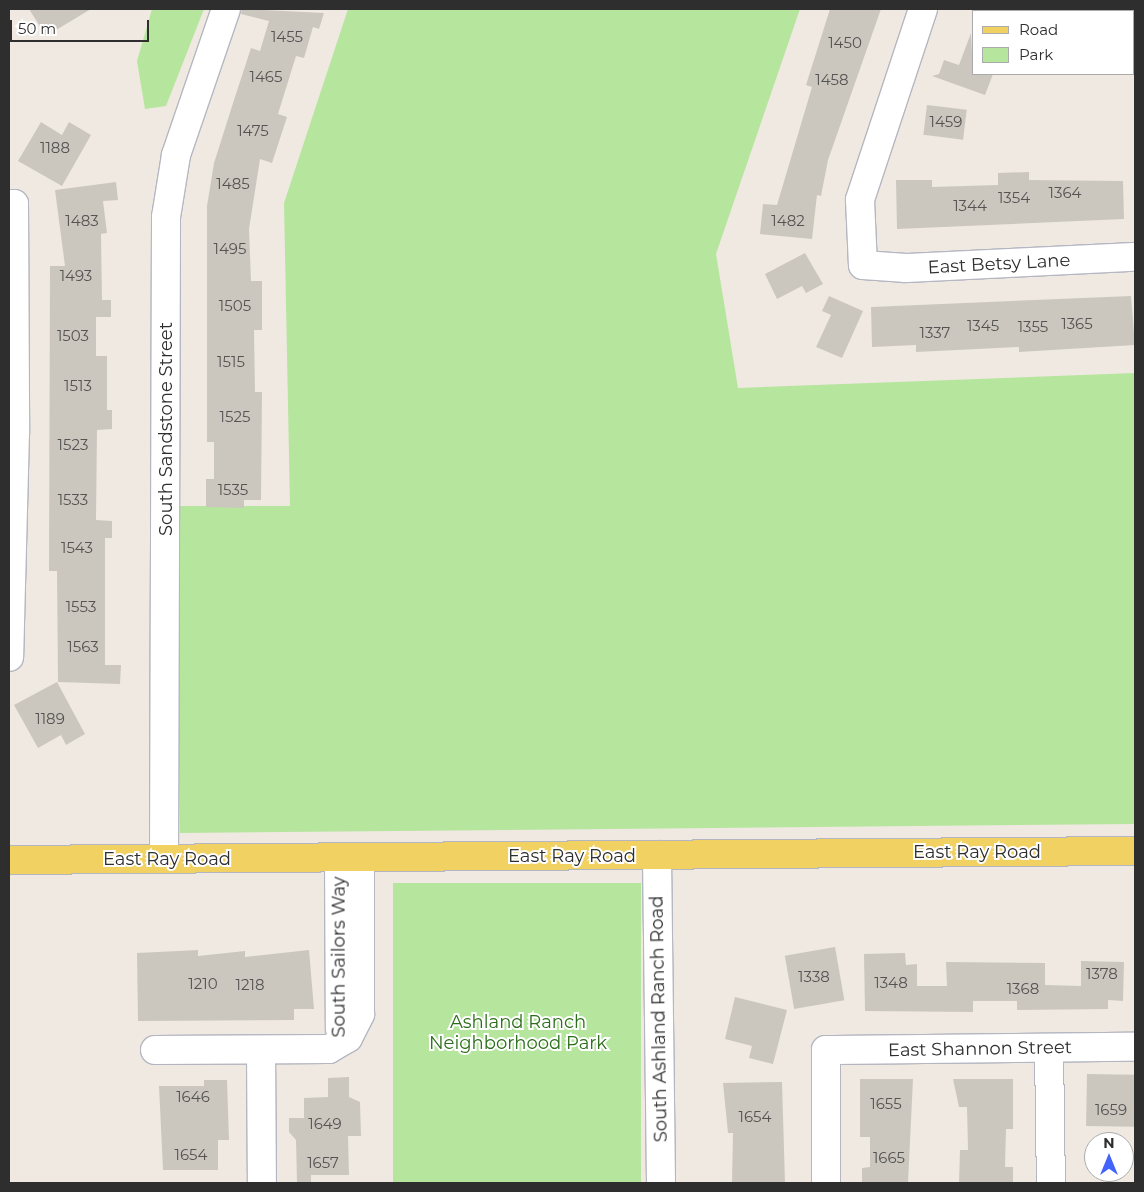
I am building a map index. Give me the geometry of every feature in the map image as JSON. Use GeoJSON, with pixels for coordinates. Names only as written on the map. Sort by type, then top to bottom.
{"type":"FeatureCollection","features":[{"type":"Feature","properties":{"kind":"main road","name":"East Ray Road"},"geometry":{"type":"LineString","coordinates":[[9,860],[1135,851]]}},
{"type":"Feature","properties":{"kind":"street","name":"South Sandstone Street"},"geometry":{"type":"LineString","coordinates":[[164,859],[166,217],[176,156],[226,9]]}},
{"type":"Feature","properties":{"kind":"street","name":"East Betsy Lane"},"geometry":{"type":"LineString","coordinates":[[923,9],[860,200],[863,265],[906,268],[1135,257]]}},
{"type":"Feature","properties":{"kind":"street"},"geometry":{"type":"LineString","coordinates":[[10,657],[12,433],[11,204]]}},
{"type":"Feature","properties":{"kind":"street","name":"South Ashland Ranch Road"},"geometry":{"type":"LineString","coordinates":[[657,855],[660,1183]]}},
{"type":"Feature","properties":{"kind":"street","name":"South Sailors Way"},"geometry":{"type":"LineString","coordinates":[[261,1050],[329,1049],[337,1045],[350,961],[349,858]]}},
{"type":"Feature","properties":{"kind":"street","name":"East Shannon Street"},"geometry":{"type":"LineString","coordinates":[[826,1183],[826,1050],[1135,1047]]}},
{"type":"Feature","properties":{"kind":"street"},"geometry":{"type":"LineString","coordinates":[[1049,1048],[1051,1183]]}},
{"type":"Feature","properties":{"kind":"street"},"geometry":{"type":"LineString","coordinates":[[155,1050],[261,1050],[262,1183]]}},
{"type":"Feature","properties":{"kind":"green space"},"geometry":{"type":"Polygon","coordinates":[[[152,9],[204,9],[166,106],[145,109],[137,61],[152,9]]]}},
{"type":"Feature","properties":{"kind":"green space"},"geometry":{"type":"Polygon","coordinates":[[[348,9],[800,9],[716,254],[738,388],[1135,373],[1135,824],[180,833],[177,506],[290,506],[284,203],[348,9]]]}},
{"type":"Feature","properties":{"kind":"green space","name":"Ashland Ranch Neighborhood Park"},"geometry":{"type":"Polygon","coordinates":[[[393,883],[641,883],[641,1183],[393,1183],[393,883]]]}},
{"type":"Feature","properties":{"kind":"building"},"geometry":{"type":"Polygon","coordinates":[[[29,9],[91,9],[46,36],[29,9]]]}},
{"type":"Feature","properties":{"kind":"building"},"geometry":{"type":"Polygon","coordinates":[[[242,9],[324,13],[319,29],[313,27],[304,58],[296,56],[278,114],[287,117],[272,163],[260,159],[249,229],[251,281],[262,281],[262,330],[254,330],[255,392],[262,392],[261,500],[244,500],[244,508],[206,507],[206,479],[214,479],[214,442],[207,442],[207,206],[214,163],[251,48],[260,51],[269,21],[241,14],[242,9]]]}},
{"type":"Feature","properties":{"kind":"building"},"geometry":{"type":"Polygon","coordinates":[[[830,9],[881,9],[828,160],[821,196],[817,195],[812,239],[760,234],[763,204],[777,205],[812,87],[806,85],[830,9]]]}},
{"type":"Feature","properties":{"kind":"building"},"geometry":{"type":"Polygon","coordinates":[[[971,33],[972,75],[993,75],[985,95],[932,76],[939,74],[944,60],[959,65],[971,33]]]}},
{"type":"Feature","properties":{"kind":"building"},"geometry":{"type":"Polygon","coordinates":[[[927,105],[967,110],[963,140],[923,135],[927,105]]]}},
{"type":"Feature","properties":{"kind":"building"},"geometry":{"type":"Polygon","coordinates":[[[41,122],[62,135],[69,122],[91,135],[62,186],[18,161],[41,122]]]}},
{"type":"Feature","properties":{"kind":"building"},"geometry":{"type":"Polygon","coordinates":[[[1029,172],[1029,180],[1123,181],[1124,219],[897,229],[896,180],[932,180],[932,187],[998,185],[998,173],[1029,172]]]}},
{"type":"Feature","properties":{"kind":"building"},"geometry":{"type":"Polygon","coordinates":[[[116,182],[118,200],[103,201],[107,233],[101,234],[102,300],[111,300],[111,317],[96,317],[96,356],[107,356],[107,410],[112,410],[112,429],[97,430],[96,520],[112,521],[112,538],[105,538],[105,665],[121,665],[120,684],[58,682],[57,571],[49,571],[50,266],[65,266],[55,190],[116,182]]]}},
{"type":"Feature","properties":{"kind":"building"},"geometry":{"type":"Polygon","coordinates":[[[805,253],[823,284],[806,293],[802,286],[777,299],[765,274],[805,253]]]}},
{"type":"Feature","properties":{"kind":"building"},"geometry":{"type":"Polygon","coordinates":[[[829,296],[863,311],[842,358],[816,347],[831,315],[822,311],[829,296]]]}},
{"type":"Feature","properties":{"kind":"building"},"geometry":{"type":"Polygon","coordinates":[[[1131,296],[1135,345],[1019,352],[1019,347],[916,352],[916,345],[872,347],[871,307],[1131,296]]]}},
{"type":"Feature","properties":{"kind":"building"},"geometry":{"type":"Polygon","coordinates":[[[57,682],[85,734],[66,745],[61,735],[38,748],[14,705],[57,682]]]}},
{"type":"Feature","properties":{"kind":"building"},"geometry":{"type":"Polygon","coordinates":[[[835,947],[844,1000],[794,1009],[785,956],[835,947]]]}},
{"type":"Feature","properties":{"kind":"building"},"geometry":{"type":"Polygon","coordinates":[[[198,950],[198,956],[245,951],[245,957],[309,950],[314,1009],[294,1009],[294,1020],[138,1021],[137,953],[198,950]]]}},
{"type":"Feature","properties":{"kind":"building"},"geometry":{"type":"Polygon","coordinates":[[[905,953],[906,965],[917,964],[917,986],[947,986],[946,962],[1045,963],[1045,985],[1081,986],[1081,961],[1124,962],[1123,1001],[1108,1000],[1108,1009],[1017,1010],[1017,1001],[973,1001],[973,1012],[865,1011],[864,954],[905,953]]]}},
{"type":"Feature","properties":{"kind":"building"},"geometry":{"type":"Polygon","coordinates":[[[735,997],[787,1010],[773,1064],[749,1058],[752,1046],[725,1039],[735,997]]]}},
{"type":"Feature","properties":{"kind":"building"},"geometry":{"type":"Polygon","coordinates":[[[1087,1074],[1135,1075],[1134,1127],[1086,1126],[1087,1074]]]}},
{"type":"Feature","properties":{"kind":"building"},"geometry":{"type":"Polygon","coordinates":[[[349,1077],[349,1097],[360,1102],[361,1136],[348,1136],[349,1175],[311,1175],[311,1183],[297,1183],[296,1140],[289,1132],[289,1118],[304,1118],[304,1098],[328,1097],[328,1078],[349,1077]]]}},
{"type":"Feature","properties":{"kind":"building"},"geometry":{"type":"Polygon","coordinates":[[[860,1079],[913,1079],[908,1183],[862,1183],[862,1168],[870,1167],[870,1137],[860,1137],[860,1079]]]}},
{"type":"Feature","properties":{"kind":"building"},"geometry":{"type":"Polygon","coordinates":[[[953,1079],[1013,1079],[1013,1129],[1006,1129],[1005,1167],[1013,1167],[1013,1183],[959,1183],[960,1150],[968,1150],[967,1107],[959,1107],[953,1079]]]}},
{"type":"Feature","properties":{"kind":"building"},"geometry":{"type":"Polygon","coordinates":[[[204,1080],[227,1080],[229,1140],[218,1140],[218,1170],[163,1170],[159,1086],[204,1086],[204,1080]]]}},
{"type":"Feature","properties":{"kind":"building"},"geometry":{"type":"Polygon","coordinates":[[[782,1082],[785,1183],[732,1183],[733,1133],[728,1133],[723,1083],[782,1082]]]}}]}
